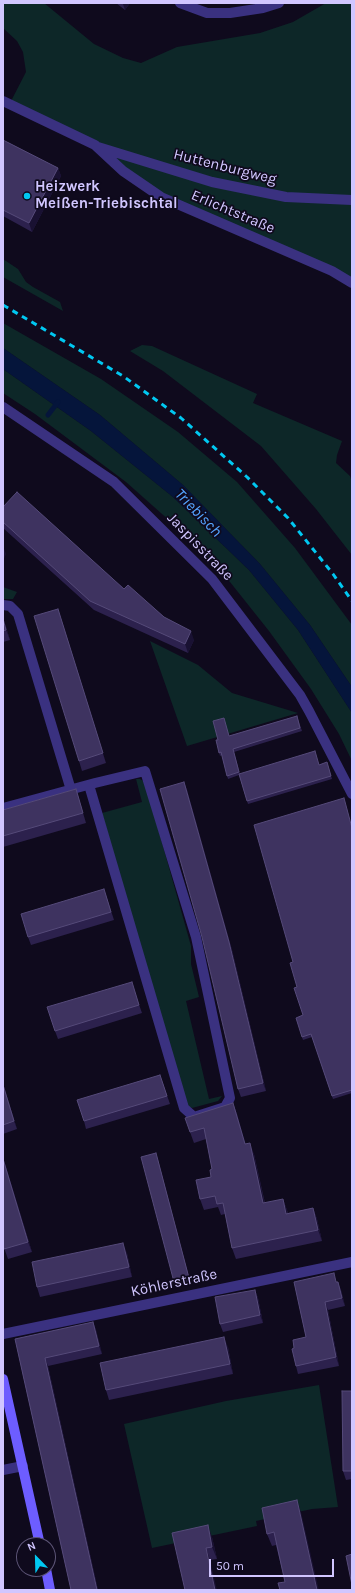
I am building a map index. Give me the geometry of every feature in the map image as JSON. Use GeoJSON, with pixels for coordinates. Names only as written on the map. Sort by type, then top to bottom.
{"type":"FeatureCollection","features":[{"type":"Feature","properties":{"kind":"main road"},"geometry":{"type":"LineString","coordinates":[[3,1379],[38,1537]]}},
{"type":"Feature","properties":{"kind":"main road"},"geometry":{"type":"LineString","coordinates":[[48,1577],[50,1590]]}},
{"type":"Feature","properties":{"kind":"street"},"geometry":{"type":"LineString","coordinates":[[180,3],[207,13],[230,13],[263,8],[279,3]]}},
{"type":"Feature","properties":{"kind":"street","name":"Erlichtstraße"},"geometry":{"type":"LineString","coordinates":[[3,101],[95,145],[123,171],[161,197],[332,271],[352,283]]}},
{"type":"Feature","properties":{"kind":"street","name":"Huttenburgweg"},"geometry":{"type":"LineString","coordinates":[[95,145],[212,182],[286,197],[352,200]]}},
{"type":"Feature","properties":{"kind":"street","name":"Jaspisstraße"},"geometry":{"type":"LineString","coordinates":[[3,407],[114,482],[212,579],[300,695],[352,794]]}},
{"type":"Feature","properties":{"kind":"street"},"geometry":{"type":"LineString","coordinates":[[3,605],[10,606],[18,614],[71,790]]}},
{"type":"Feature","properties":{"kind":"street"},"geometry":{"type":"LineString","coordinates":[[3,808],[90,785],[145,771],[196,937],[230,1098],[225,1107],[194,1117],[184,1108],[90,785]]}},
{"type":"Feature","properties":{"kind":"street","name":"Köhlerstraße"},"geometry":{"type":"LineString","coordinates":[[3,1334],[352,1262]]}},
{"type":"Feature","properties":{"kind":"street"},"geometry":{"type":"LineString","coordinates":[[3,1470],[23,1466]]}},
{"type":"Feature","properties":{"kind":"green space"},"geometry":{"type":"Polygon","coordinates":[[[3,3],[44,3],[94,44],[123,58],[141,63],[177,47],[260,33],[293,22],[326,3],[352,3],[352,283],[161,197],[95,145],[9,105],[26,72],[23,52],[17,41],[3,28],[3,3]]]}},
{"type":"Feature","properties":{"kind":"green space"},"geometry":{"type":"Polygon","coordinates":[[[3,259],[18,269],[26,282],[60,302],[63,311],[3,277],[3,259]]]}},
{"type":"Feature","properties":{"kind":"green space"},"geometry":{"type":"Polygon","coordinates":[[[3,323],[101,379],[178,432],[237,482],[295,548],[352,625],[352,687],[310,625],[260,564],[183,485],[100,415],[3,348],[3,323]]]}},
{"type":"Feature","properties":{"kind":"green space"},"geometry":{"type":"Polygon","coordinates":[[[142,345],[152,346],[257,394],[253,403],[342,441],[336,463],[350,476],[352,482],[352,555],[316,509],[261,446],[163,371],[130,351],[142,345]]]}},
{"type":"Feature","properties":{"kind":"green space"},"geometry":{"type":"Polygon","coordinates":[[[3,369],[91,431],[173,497],[249,570],[298,630],[352,713],[352,761],[339,734],[311,689],[269,631],[230,582],[180,530],[126,482],[35,414],[3,393],[3,369]]]}},
{"type":"Feature","properties":{"kind":"green space"},"geometry":{"type":"Polygon","coordinates":[[[3,587],[17,592],[13,599],[3,599],[3,587]]]}},
{"type":"Feature","properties":{"kind":"green space"},"geometry":{"type":"Polygon","coordinates":[[[150,641],[198,665],[232,693],[298,713],[187,746],[150,641]]]}},
{"type":"Feature","properties":{"kind":"green space"},"geometry":{"type":"Polygon","coordinates":[[[136,779],[140,779],[145,782],[191,946],[191,964],[199,997],[186,1001],[209,1099],[222,1096],[218,1101],[192,1108],[185,1105],[102,813],[142,802],[136,779]]]}},
{"type":"Feature","properties":{"kind":"green space"},"geometry":{"type":"Polygon","coordinates":[[[319,1385],[338,1507],[312,1509],[256,1521],[257,1526],[152,1548],[124,1424],[226,1401],[319,1385]]]}},
{"type":"Feature","properties":{"kind":"water","name":"Triebisch"},"geometry":{"type":"Polygon","coordinates":[[[3,348],[100,415],[183,485],[260,564],[310,625],[352,687],[352,713],[298,630],[249,570],[173,497],[91,431],[3,369],[3,348]]]}},
{"type":"Feature","properties":{"kind":"building","name":"Heizwerk Meißen-Triebischtal"},"geometry":{"type":"Polygon","coordinates":[[[3,140],[58,168],[29,223],[3,210],[3,140]]]}},
{"type":"Feature","properties":{"kind":"building"},"geometry":{"type":"Polygon","coordinates":[[[17,492],[124,589],[128,585],[164,617],[191,631],[185,644],[90,601],[3,522],[3,507],[17,492]]]}},
{"type":"Feature","properties":{"kind":"building"},"geometry":{"type":"Polygon","coordinates":[[[58,609],[103,753],[79,761],[34,616],[58,609]]]}},
{"type":"Feature","properties":{"kind":"building"},"geometry":{"type":"Polygon","coordinates":[[[3,619],[6,630],[3,631],[3,619]]]}},
{"type":"Feature","properties":{"kind":"building"},"geometry":{"type":"Polygon","coordinates":[[[297,716],[300,728],[233,749],[239,772],[227,776],[221,752],[219,753],[216,740],[218,740],[213,721],[224,718],[229,736],[297,716]]]}},
{"type":"Feature","properties":{"kind":"building"},"geometry":{"type":"Polygon","coordinates":[[[315,751],[319,765],[327,762],[331,776],[247,801],[239,774],[315,751]]]}},
{"type":"Feature","properties":{"kind":"building"},"geometry":{"type":"Polygon","coordinates":[[[184,782],[229,942],[263,1083],[238,1089],[202,937],[160,789],[184,782]]]}},
{"type":"Feature","properties":{"kind":"building"},"geometry":{"type":"Polygon","coordinates":[[[76,789],[83,813],[3,836],[3,810],[76,789]]]}},
{"type":"Feature","properties":{"kind":"building"},"geometry":{"type":"Polygon","coordinates":[[[344,798],[352,828],[352,1090],[332,1096],[311,1034],[302,1037],[296,1018],[303,1015],[294,988],[297,987],[290,963],[293,962],[254,825],[344,798]]]}},
{"type":"Feature","properties":{"kind":"building"},"geometry":{"type":"Polygon","coordinates":[[[104,889],[111,912],[28,937],[21,914],[104,889]]]}},
{"type":"Feature","properties":{"kind":"building"},"geometry":{"type":"Polygon","coordinates":[[[132,982],[139,1005],[55,1031],[47,1007],[132,982]]]}},
{"type":"Feature","properties":{"kind":"building"},"geometry":{"type":"Polygon","coordinates":[[[160,1075],[167,1096],[84,1121],[77,1100],[160,1075]]]}},
{"type":"Feature","properties":{"kind":"building"},"geometry":{"type":"Polygon","coordinates":[[[3,1085],[14,1121],[3,1125],[3,1085]]]}},
{"type":"Feature","properties":{"kind":"building"},"geometry":{"type":"Polygon","coordinates":[[[233,1103],[245,1144],[250,1143],[263,1203],[283,1199],[286,1214],[313,1208],[318,1230],[232,1248],[223,1203],[217,1204],[215,1196],[200,1199],[196,1180],[211,1177],[210,1170],[212,1169],[204,1128],[190,1132],[185,1118],[233,1103]]]}},
{"type":"Feature","properties":{"kind":"building"},"geometry":{"type":"Polygon","coordinates":[[[156,1153],[189,1278],[174,1282],[141,1157],[156,1153]]]}},
{"type":"Feature","properties":{"kind":"building"},"geometry":{"type":"Polygon","coordinates":[[[3,1159],[28,1242],[4,1249],[3,1245],[3,1159]]]}},
{"type":"Feature","properties":{"kind":"building"},"geometry":{"type":"Polygon","coordinates":[[[123,1243],[129,1267],[37,1287],[32,1262],[123,1243]]]}},
{"type":"Feature","properties":{"kind":"building"},"geometry":{"type":"Polygon","coordinates":[[[334,1273],[342,1298],[325,1302],[336,1357],[296,1366],[292,1349],[294,1348],[293,1340],[306,1337],[294,1282],[334,1273]]]}},
{"type":"Feature","properties":{"kind":"building"},"geometry":{"type":"Polygon","coordinates":[[[255,1290],[260,1315],[220,1324],[215,1297],[255,1290]]]}},
{"type":"Feature","properties":{"kind":"building"},"geometry":{"type":"Polygon","coordinates":[[[93,1322],[99,1346],[45,1358],[97,1590],[71,1590],[15,1339],[93,1322]]]}},
{"type":"Feature","properties":{"kind":"building"},"geometry":{"type":"Polygon","coordinates":[[[224,1337],[230,1364],[106,1390],[100,1363],[224,1337]]]}},
{"type":"Feature","properties":{"kind":"building"},"geometry":{"type":"Polygon","coordinates":[[[342,1391],[352,1391],[352,1471],[343,1471],[342,1391]]]}},
{"type":"Feature","properties":{"kind":"building"},"geometry":{"type":"Polygon","coordinates":[[[297,1500],[317,1590],[280,1590],[278,1583],[285,1582],[274,1532],[267,1534],[262,1508],[297,1500]]]}},
{"type":"Feature","properties":{"kind":"building"},"geometry":{"type":"Polygon","coordinates":[[[208,1525],[212,1547],[206,1548],[215,1590],[185,1590],[172,1533],[208,1525]]]}},
{"type":"Feature","properties":{"kind":"building"},"geometry":{"type":"Polygon","coordinates":[[[352,1554],[352,1585],[346,1556],[352,1554]]]}},
{"type":"Feature","properties":{"kind":"waterway"},"geometry":{"type":"LineString","coordinates":[[48,415],[58,402]]}},
{"type":"Feature","properties":{"kind":"railway"},"geometry":{"type":"LineString","coordinates":[[3,305],[123,376],[181,418],[247,477],[288,518],[333,574],[352,601]]}},
{"type":"Feature","properties":{"kind":"place","name":"Heizwerk Meißen-Triebischtal"},"geometry":{"type":"Point","coordinates":[27,196]}}]}
